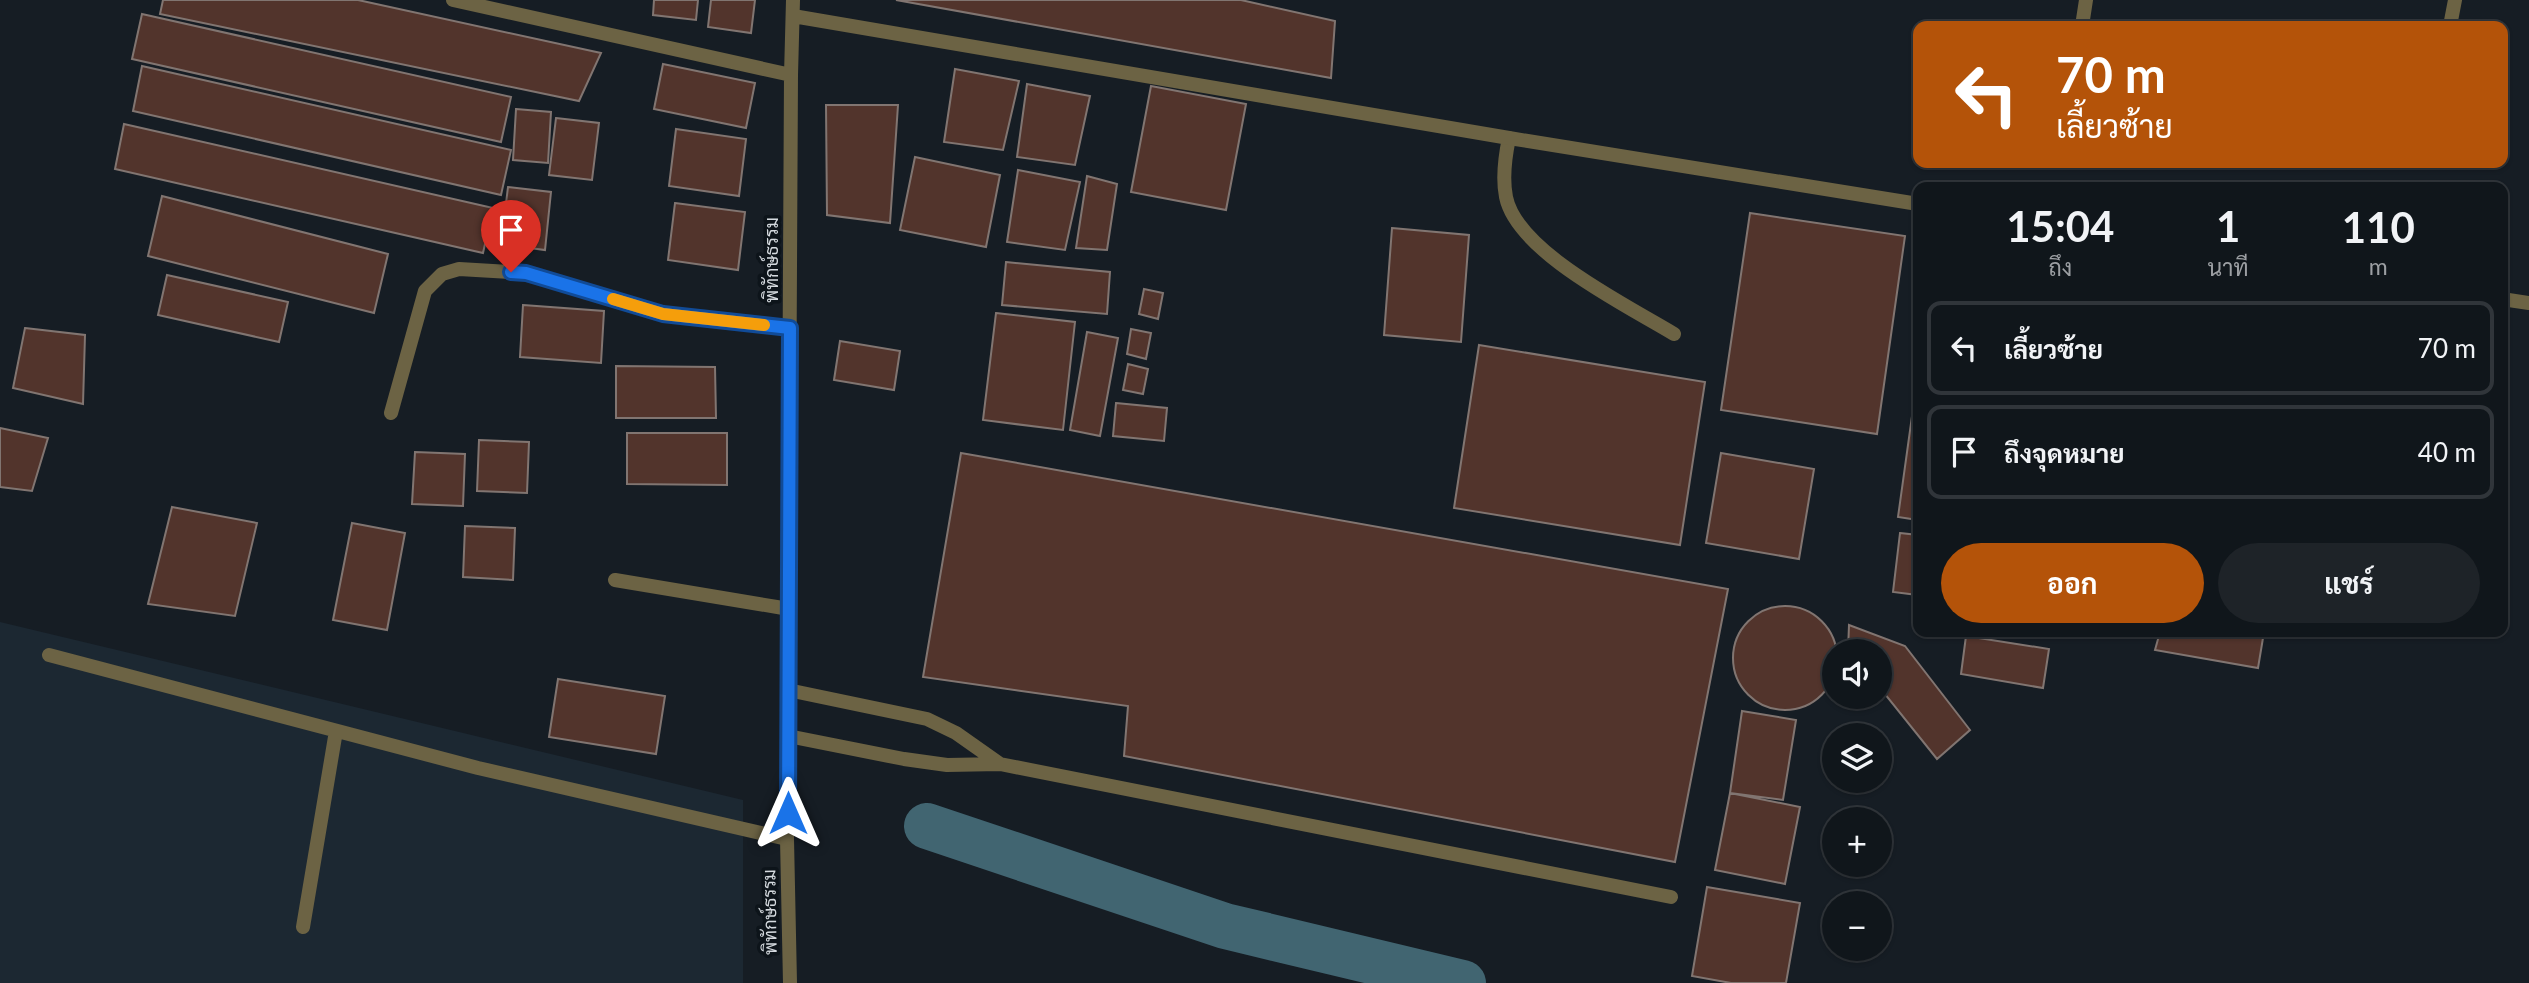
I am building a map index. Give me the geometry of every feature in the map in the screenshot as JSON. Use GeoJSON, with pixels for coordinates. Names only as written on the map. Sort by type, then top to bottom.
{"type":"FeatureCollection","features":[{"type":"Feature","properties":{"kind":"street"},"geometry":{"type":"LineString","coordinates":[[453,0],[791,75]]}},
{"type":"Feature","properties":{"kind":"street","name":"พิทักษ์ธรรม"},"geometry":{"type":"LineString","coordinates":[[790,983],[788,690],[793,0]]}},
{"type":"Feature","properties":{"kind":"street"},"geometry":{"type":"LineString","coordinates":[[2083,21],[2087,0]]}},
{"type":"Feature","properties":{"kind":"street"},"geometry":{"type":"LineString","coordinates":[[2451,21],[2455,0]]}},
{"type":"Feature","properties":{"kind":"street"},"geometry":{"type":"LineString","coordinates":[[793,16],[1509,138],[1913,203]]}},
{"type":"Feature","properties":{"kind":"street"},"geometry":{"type":"LineString","coordinates":[[1509,138],[1504,163],[1506,198],[1520,228],[1554,261],[1675,334]]}},
{"type":"Feature","properties":{"kind":"street"},"geometry":{"type":"LineString","coordinates":[[391,413],[425,291],[442,274],[460,270],[526,273],[663,314],[790,328]]}},
{"type":"Feature","properties":{"kind":"street"},"geometry":{"type":"LineString","coordinates":[[2508,300],[2529,303]]}},
{"type":"Feature","properties":{"kind":"street"},"geometry":{"type":"LineString","coordinates":[[615,580],[789,609]]}},
{"type":"Feature","properties":{"kind":"street"},"geometry":{"type":"LineString","coordinates":[[49,654],[478,768],[788,839]]}},
{"type":"Feature","properties":{"kind":"street"},"geometry":{"type":"LineString","coordinates":[[788,690],[927,719],[956,733],[1000,764]]}},
{"type":"Feature","properties":{"kind":"street"},"geometry":{"type":"LineString","coordinates":[[303,927],[336,731]]}},
{"type":"Feature","properties":{"kind":"street"},"geometry":{"type":"LineString","coordinates":[[788,736],[947,765],[1000,764],[1671,897]]}},
{"type":"Feature","properties":{"kind":"shaded area"},"geometry":{"type":"Polygon","coordinates":[[[0,622],[743,800],[743,983],[0,983],[0,622]]]}},
{"type":"Feature","properties":{"kind":"building"},"geometry":{"type":"Polygon","coordinates":[[[163,0],[358,0],[601,53],[579,101],[160,14],[163,0]]]}},
{"type":"Feature","properties":{"kind":"building"},"geometry":{"type":"Polygon","coordinates":[[[654,0],[698,0],[696,20],[653,15],[654,0]]]}},
{"type":"Feature","properties":{"kind":"building"},"geometry":{"type":"Polygon","coordinates":[[[711,0],[755,0],[751,33],[708,27],[711,0]]]}},
{"type":"Feature","properties":{"kind":"building"},"geometry":{"type":"Polygon","coordinates":[[[896,0],[1241,0],[1335,21],[1331,78],[896,0]]]}},
{"type":"Feature","properties":{"kind":"building"},"geometry":{"type":"Polygon","coordinates":[[[142,14],[511,97],[501,142],[132,59],[142,14]]]}},
{"type":"Feature","properties":{"kind":"building"},"geometry":{"type":"Polygon","coordinates":[[[663,64],[755,83],[746,128],[654,109],[663,64]]]}},
{"type":"Feature","properties":{"kind":"building"},"geometry":{"type":"Polygon","coordinates":[[[142,66],[511,150],[501,195],[133,111],[142,66]]]}},
{"type":"Feature","properties":{"kind":"building"},"geometry":{"type":"Polygon","coordinates":[[[955,69],[1019,81],[1003,150],[944,142],[955,69]]]}},
{"type":"Feature","properties":{"kind":"building"},"geometry":{"type":"Polygon","coordinates":[[[1027,84],[1090,96],[1075,165],[1017,157],[1027,84]]]}},
{"type":"Feature","properties":{"kind":"building"},"geometry":{"type":"Polygon","coordinates":[[[1151,86],[1246,104],[1226,210],[1131,192],[1151,86]]]}},
{"type":"Feature","properties":{"kind":"building"},"geometry":{"type":"Polygon","coordinates":[[[826,105],[898,105],[890,223],[827,215],[826,105]]]}},
{"type":"Feature","properties":{"kind":"building"},"geometry":{"type":"Polygon","coordinates":[[[516,109],[551,112],[548,163],[513,160],[516,109]]]}},
{"type":"Feature","properties":{"kind":"building"},"geometry":{"type":"Polygon","coordinates":[[[556,118],[599,123],[592,180],[549,175],[556,118]]]}},
{"type":"Feature","properties":{"kind":"building"},"geometry":{"type":"Polygon","coordinates":[[[124,124],[493,208],[483,253],[115,169],[124,124]]]}},
{"type":"Feature","properties":{"kind":"building"},"geometry":{"type":"Polygon","coordinates":[[[676,129],[746,139],[739,196],[669,186],[676,129]]]}},
{"type":"Feature","properties":{"kind":"building"},"geometry":{"type":"Polygon","coordinates":[[[915,157],[1000,175],[986,247],[900,230],[915,157]]]}},
{"type":"Feature","properties":{"kind":"building"},"geometry":{"type":"Polygon","coordinates":[[[1018,170],[1080,182],[1065,250],[1007,242],[1018,170]]]}},
{"type":"Feature","properties":{"kind":"building"},"geometry":{"type":"Polygon","coordinates":[[[1087,176],[1117,184],[1107,250],[1076,248],[1087,176]]]}},
{"type":"Feature","properties":{"kind":"building"},"geometry":{"type":"Polygon","coordinates":[[[508,187],[551,192],[545,250],[501,244],[508,187]]]}},
{"type":"Feature","properties":{"kind":"building"},"geometry":{"type":"Polygon","coordinates":[[[162,196],[388,254],[374,313],[148,256],[162,196]]]}},
{"type":"Feature","properties":{"kind":"building"},"geometry":{"type":"Polygon","coordinates":[[[675,203],[745,212],[738,270],[668,260],[675,203]]]}},
{"type":"Feature","properties":{"kind":"building"},"geometry":{"type":"Polygon","coordinates":[[[1750,213],[1905,236],[1877,434],[1721,410],[1750,213]]]}},
{"type":"Feature","properties":{"kind":"building"},"geometry":{"type":"Polygon","coordinates":[[[1392,228],[1469,235],[1461,342],[1384,335],[1392,228]]]}},
{"type":"Feature","properties":{"kind":"building"},"geometry":{"type":"Polygon","coordinates":[[[1006,262],[1110,272],[1107,314],[1002,305],[1006,262]]]}},
{"type":"Feature","properties":{"kind":"building"},"geometry":{"type":"Polygon","coordinates":[[[167,275],[288,302],[279,342],[158,315],[167,275]]]}},
{"type":"Feature","properties":{"kind":"building"},"geometry":{"type":"Polygon","coordinates":[[[1144,289],[1163,293],[1158,319],[1139,314],[1144,289]]]}},
{"type":"Feature","properties":{"kind":"building"},"geometry":{"type":"Polygon","coordinates":[[[523,305],[604,311],[601,363],[520,357],[523,305]]]}},
{"type":"Feature","properties":{"kind":"building"},"geometry":{"type":"Polygon","coordinates":[[[996,313],[1075,322],[1063,430],[983,420],[996,313]]]}},
{"type":"Feature","properties":{"kind":"building"},"geometry":{"type":"Polygon","coordinates":[[[25,328],[85,335],[83,404],[13,388],[25,328]]]}},
{"type":"Feature","properties":{"kind":"building"},"geometry":{"type":"Polygon","coordinates":[[[1131,329],[1151,333],[1146,359],[1127,354],[1131,329]]]}},
{"type":"Feature","properties":{"kind":"building"},"geometry":{"type":"Polygon","coordinates":[[[1087,332],[1118,338],[1100,436],[1070,430],[1087,332]]]}},
{"type":"Feature","properties":{"kind":"building"},"geometry":{"type":"Polygon","coordinates":[[[840,341],[900,351],[894,390],[834,380],[840,341]]]}},
{"type":"Feature","properties":{"kind":"building"},"geometry":{"type":"Polygon","coordinates":[[[1479,345],[1705,382],[1680,545],[1454,508],[1479,345]]]}},
{"type":"Feature","properties":{"kind":"building"},"geometry":{"type":"Polygon","coordinates":[[[1128,364],[1148,369],[1143,394],[1123,390],[1128,364]]]}},
{"type":"Feature","properties":{"kind":"building"},"geometry":{"type":"Polygon","coordinates":[[[616,366],[715,367],[716,418],[616,418],[616,366]]]}},
{"type":"Feature","properties":{"kind":"building"},"geometry":{"type":"Polygon","coordinates":[[[1116,403],[1167,408],[1164,441],[1113,436],[1116,403]]]}},
{"type":"Feature","properties":{"kind":"building"},"geometry":{"type":"Polygon","coordinates":[[[1913,409],[1913,519],[1898,517],[1913,409]]]}},
{"type":"Feature","properties":{"kind":"building"},"geometry":{"type":"Polygon","coordinates":[[[0,428],[48,438],[32,491],[0,487],[0,428]]]}},
{"type":"Feature","properties":{"kind":"building"},"geometry":{"type":"Polygon","coordinates":[[[627,433],[727,433],[727,485],[627,484],[627,433]]]}},
{"type":"Feature","properties":{"kind":"building"},"geometry":{"type":"Polygon","coordinates":[[[479,440],[529,442],[527,493],[477,491],[479,440]]]}},
{"type":"Feature","properties":{"kind":"building"},"geometry":{"type":"Polygon","coordinates":[[[415,452],[465,454],[463,506],[412,504],[415,452]]]}},
{"type":"Feature","properties":{"kind":"building"},"geometry":{"type":"Polygon","coordinates":[[[961,453],[1728,589],[1675,862],[1124,756],[1128,706],[923,677],[961,453]]]}},
{"type":"Feature","properties":{"kind":"building"},"geometry":{"type":"Polygon","coordinates":[[[1721,453],[1814,469],[1799,559],[1706,543],[1721,453]]]}},
{"type":"Feature","properties":{"kind":"building"},"geometry":{"type":"Polygon","coordinates":[[[172,507],[257,523],[235,616],[148,604],[172,507]]]}},
{"type":"Feature","properties":{"kind":"building"},"geometry":{"type":"Polygon","coordinates":[[[352,523],[405,533],[387,630],[333,620],[352,523]]]}},
{"type":"Feature","properties":{"kind":"building"},"geometry":{"type":"Polygon","coordinates":[[[465,526],[515,528],[513,580],[463,577],[465,526]]]}},
{"type":"Feature","properties":{"kind":"building"},"geometry":{"type":"Polygon","coordinates":[[[1900,533],[1913,534],[1913,594],[1893,592],[1900,533]]]}},
{"type":"Feature","properties":{"kind":"building"},"geometry":{"type":"Polygon","coordinates":[[[1785,606],[1805,610],[1822,621],[1833,638],[1822,639],[1822,695],[1805,706],[1785,710],[1765,706],[1748,695],[1737,678],[1733,658],[1737,638],[1748,621],[1765,610],[1785,606]]]}},
{"type":"Feature","properties":{"kind":"building"},"geometry":{"type":"Polygon","coordinates":[[[1849,625],[1886,639],[1848,639],[1849,625]]]}},
{"type":"Feature","properties":{"kind":"building"},"geometry":{"type":"Polygon","coordinates":[[[1966,637],[2049,649],[2043,688],[1961,674],[1966,637]]]}},
{"type":"Feature","properties":{"kind":"building"},"geometry":{"type":"Polygon","coordinates":[[[2159,637],[2263,637],[2258,668],[2155,650],[2159,637]]]}},
{"type":"Feature","properties":{"kind":"building"},"geometry":{"type":"Polygon","coordinates":[[[1892,641],[1905,646],[1970,730],[1937,759],[1892,703],[1892,641]]]}},
{"type":"Feature","properties":{"kind":"building"},"geometry":{"type":"Polygon","coordinates":[[[558,679],[665,696],[656,754],[549,737],[558,679]]]}},
{"type":"Feature","properties":{"kind":"building"},"geometry":{"type":"Polygon","coordinates":[[[1742,711],[1796,720],[1783,800],[1730,793],[1742,711]]]}},
{"type":"Feature","properties":{"kind":"building"},"geometry":{"type":"Polygon","coordinates":[[[1730,793],[1800,807],[1785,884],[1715,870],[1730,793]]]}},
{"type":"Feature","properties":{"kind":"building"},"geometry":{"type":"Polygon","coordinates":[[[1707,887],[1800,903],[1786,983],[1731,983],[1692,976],[1707,887]]]}},
{"type":"Feature","properties":{"kind":"waterway"},"geometry":{"type":"LineString","coordinates":[[927,826],[1225,926],[1463,983]]}},
{"type":"Feature","properties":{"kind":"slow traffic"},"geometry":{"type":"LineString","coordinates":[[613,299],[663,314],[764,325]]}},
{"type":"Feature","properties":{"kind":"route"},"geometry":{"type":"LineString","coordinates":[[511,272],[526,273],[663,314],[790,328],[788,813]]}}]}
